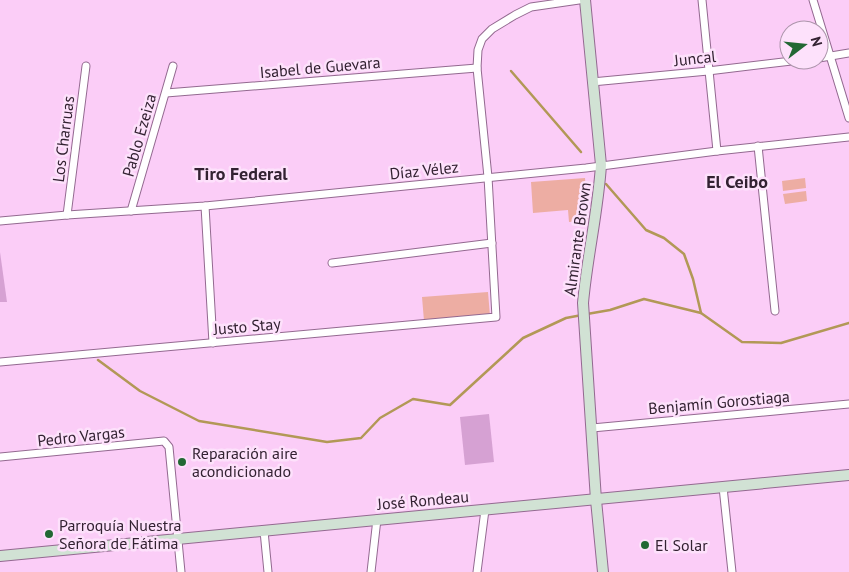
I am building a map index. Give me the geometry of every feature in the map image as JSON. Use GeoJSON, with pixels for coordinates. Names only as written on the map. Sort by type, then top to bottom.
{"type":"FeatureCollection","features":[{"type":"Feature","properties":{"kind":"street"},"geometry":{"type":"LineString","coordinates":[[332,263],[492,243],[488,177],[476,68],[478,50],[482,39],[492,29],[531,8],[579,0]]}},
{"type":"Feature","properties":{"kind":"street","name":"Almirante Brown"},"geometry":{"type":"LineString","coordinates":[[585,0],[601,165],[599,192],[583,303],[596,500],[603,572]]}},
{"type":"Feature","properties":{"kind":"street"},"geometry":{"type":"LineString","coordinates":[[702,0],[716,151]]}},
{"type":"Feature","properties":{"kind":"street"},"geometry":{"type":"LineString","coordinates":[[813,0],[819,20]]}},
{"type":"Feature","properties":{"kind":"street"},"geometry":{"type":"LineString","coordinates":[[849,53],[829,56],[849,118]]}},
{"type":"Feature","properties":{"kind":"street","name":"Juncal"},"geometry":{"type":"LineString","coordinates":[[592,82],[779,63]]}},
{"type":"Feature","properties":{"kind":"street","name":"Los Charruas"},"geometry":{"type":"LineString","coordinates":[[68,215],[86,66]]}},
{"type":"Feature","properties":{"kind":"street","name":"Pablo Ezeiza"},"geometry":{"type":"LineString","coordinates":[[131,212],[173,66]]}},
{"type":"Feature","properties":{"kind":"street","name":"Isabel de Guevara"},"geometry":{"type":"LineString","coordinates":[[166,93],[476,68]]}},
{"type":"Feature","properties":{"kind":"street","name":"Díaz Vélez"},"geometry":{"type":"LineString","coordinates":[[0,221],[205,206],[849,137]]}},
{"type":"Feature","properties":{"kind":"street"},"geometry":{"type":"LineString","coordinates":[[758,146],[775,311]]}},
{"type":"Feature","properties":{"kind":"street"},"geometry":{"type":"LineString","coordinates":[[205,206],[212,343]]}},
{"type":"Feature","properties":{"kind":"street","name":"Justo Stay"},"geometry":{"type":"LineString","coordinates":[[0,362],[496,317],[492,243]]}},
{"type":"Feature","properties":{"kind":"street","name":"Benjamín Gorostiaga"},"geometry":{"type":"LineString","coordinates":[[592,428],[849,404]]}},
{"type":"Feature","properties":{"kind":"street","name":"Pedro Vargas"},"geometry":{"type":"LineString","coordinates":[[0,457],[164,441],[169,447],[178,540]]}},
{"type":"Feature","properties":{"kind":"street","name":"José Rondeau"},"geometry":{"type":"LineString","coordinates":[[0,556],[849,475]]}},
{"type":"Feature","properties":{"kind":"street"},"geometry":{"type":"LineString","coordinates":[[723,487],[732,572]]}},
{"type":"Feature","properties":{"kind":"street"},"geometry":{"type":"LineString","coordinates":[[477,572],[486,510]]}},
{"type":"Feature","properties":{"kind":"street"},"geometry":{"type":"LineString","coordinates":[[371,572],[377,519]]}},
{"type":"Feature","properties":{"kind":"street"},"geometry":{"type":"LineString","coordinates":[[264,530],[268,572]]}},
{"type":"Feature","properties":{"kind":"street"},"geometry":{"type":"LineString","coordinates":[[178,540],[181,572]]}},
{"type":"Feature","properties":{"kind":"shaded area"},"geometry":{"type":"Polygon","coordinates":[[[585,178],[588,220],[569,222],[568,210],[533,213],[531,182],[585,178]]]}},
{"type":"Feature","properties":{"kind":"shaded area"},"geometry":{"type":"Polygon","coordinates":[[[805,178],[806,188],[783,191],[782,181],[805,178]]]}},
{"type":"Feature","properties":{"kind":"shaded area"},"geometry":{"type":"Polygon","coordinates":[[[806,191],[807,201],[785,204],[783,194],[806,191]]]}},
{"type":"Feature","properties":{"kind":"shaded area"},"geometry":{"type":"Polygon","coordinates":[[[488,292],[490,316],[424,321],[422,297],[488,292]]]}},
{"type":"Feature","properties":{"kind":"building"},"geometry":{"type":"Polygon","coordinates":[[[0,252],[7,302],[0,302],[0,252]]]}},
{"type":"Feature","properties":{"kind":"building"},"geometry":{"type":"Polygon","coordinates":[[[489,414],[494,462],[465,465],[460,417],[489,414]]]}},
{"type":"Feature","properties":{"kind":"waterway"},"geometry":{"type":"LineString","coordinates":[[511,71],[581,152]]}},
{"type":"Feature","properties":{"kind":"waterway"},"geometry":{"type":"LineString","coordinates":[[606,184],[646,230],[664,238],[684,254],[693,279],[701,313]]}},
{"type":"Feature","properties":{"kind":"waterway"},"geometry":{"type":"LineString","coordinates":[[587,314],[610,310],[644,299],[701,313],[742,342],[781,343],[849,323]]}},
{"type":"Feature","properties":{"kind":"waterway"},"geometry":{"type":"LineString","coordinates":[[98,360],[140,391],[199,421],[327,442],[361,438],[380,418],[413,399],[450,405],[523,338],[566,318],[582,315]]}},
{"type":"Feature","properties":{"kind":"place","name":"Reparación aire acondicionado"},"geometry":{"type":"Point","coordinates":[182,462]}},
{"type":"Feature","properties":{"kind":"place","name":"Parroquía Nuestra Señora de Fátima"},"geometry":{"type":"Point","coordinates":[49,534]}},
{"type":"Feature","properties":{"kind":"place","name":"El Solar"},"geometry":{"type":"Point","coordinates":[645,545]}},
{"type":"Feature","properties":{"kind":"district","name":"Tiro Federal"},"geometry":{"type":"Point","coordinates":[241,173]}},
{"type":"Feature","properties":{"kind":"district","name":"El Ceibo"},"geometry":{"type":"Point","coordinates":[737,181]}}]}
